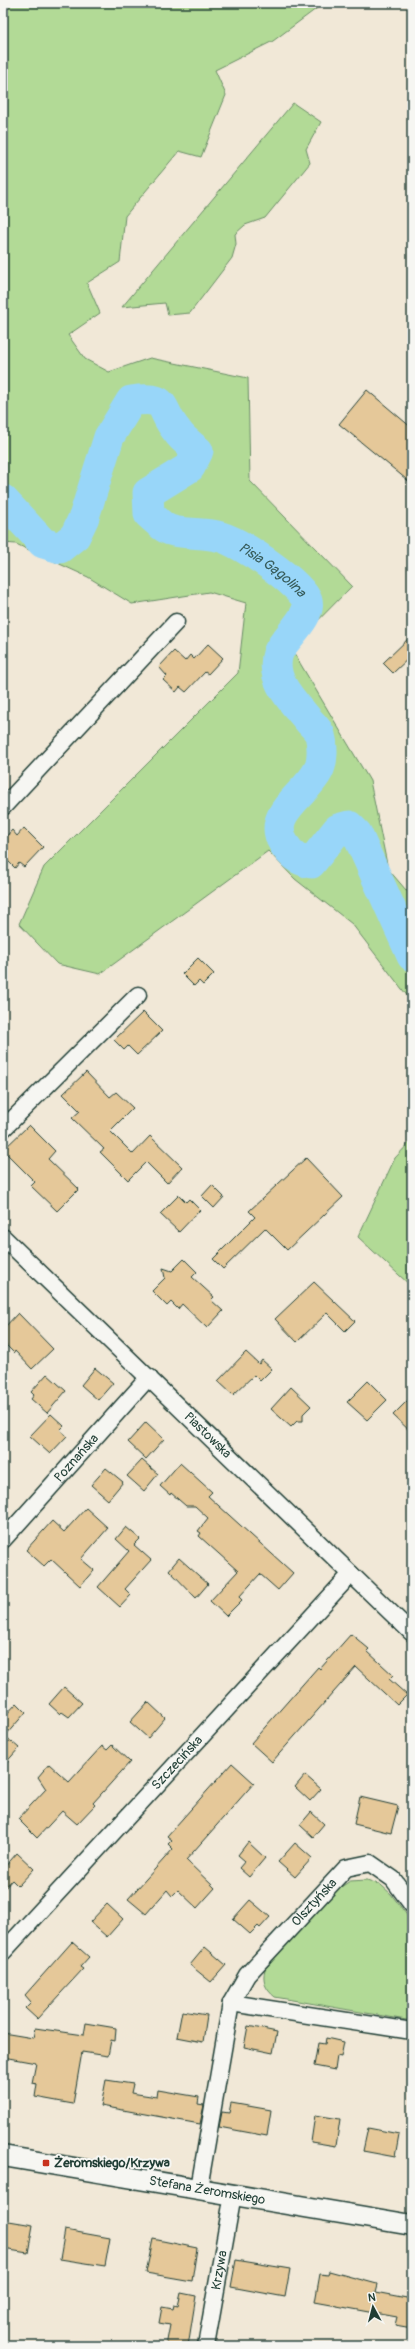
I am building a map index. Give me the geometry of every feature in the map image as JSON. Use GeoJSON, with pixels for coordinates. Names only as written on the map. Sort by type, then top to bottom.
{"type":"FeatureCollection","features":[{"type":"Feature","properties":{"kind":"street"},"geometry":{"type":"LineString","coordinates":[[3,808],[176,622]]}},
{"type":"Feature","properties":{"kind":"street"},"geometry":{"type":"LineString","coordinates":[[3,1129],[138,995]]}},
{"type":"Feature","properties":{"kind":"street","name":"Piastowska"},"geometry":{"type":"LineString","coordinates":[[3,1237],[412,1633]]}},
{"type":"Feature","properties":{"kind":"street","name":"Poznańska"},"geometry":{"type":"LineString","coordinates":[[3,1540],[149,1377]]}},
{"type":"Feature","properties":{"kind":"street","name":"Szczecińska"},"geometry":{"type":"LineString","coordinates":[[3,1952],[352,1574]]}},
{"type":"Feature","properties":{"kind":"street","name":"Olsztyńska"},"geometry":{"type":"LineString","coordinates":[[199,2188],[230,2003],[247,1975],[346,1868],[370,1863],[393,1879],[412,1905]]}},
{"type":"Feature","properties":{"kind":"street"},"geometry":{"type":"LineString","coordinates":[[230,2003],[412,2031]]}},
{"type":"Feature","properties":{"kind":"street","name":"Stefana Żeromskiego"},"geometry":{"type":"LineString","coordinates":[[3,2156],[412,2225]]}},
{"type":"Feature","properties":{"kind":"street","name":"Krzywa"},"geometry":{"type":"LineString","coordinates":[[206,2346],[233,2194]]}},
{"type":"Feature","properties":{"kind":"green space"},"geometry":{"type":"Polygon","coordinates":[[[7,3],[324,3],[273,41],[215,70],[226,95],[201,157],[179,151],[125,216],[120,262],[87,283],[100,313],[68,335],[85,359],[109,372],[150,358],[248,378],[250,481],[352,586],[291,648],[370,781],[388,869],[412,897],[412,1002],[352,924],[295,879],[268,851],[100,974],[57,964],[19,924],[44,867],[238,673],[246,603],[209,592],[132,604],[88,577],[16,544],[3,543],[3,8],[7,3]]]}},
{"type":"Feature","properties":{"kind":"green space"},"geometry":{"type":"Polygon","coordinates":[[[293,103],[321,122],[306,149],[310,163],[265,218],[245,225],[235,234],[236,244],[232,258],[190,313],[168,315],[165,303],[122,307],[293,103]]]}},
{"type":"Feature","properties":{"kind":"green space"},"geometry":{"type":"Polygon","coordinates":[[[412,1140],[412,1287],[358,1237],[395,1158],[412,1140]]]}},
{"type":"Feature","properties":{"kind":"green space"},"geometry":{"type":"Polygon","coordinates":[[[367,1880],[381,1885],[391,1894],[412,1922],[412,2021],[275,1997],[265,1984],[265,1969],[335,1891],[350,1881],[367,1880]]]}},
{"type":"Feature","properties":{"kind":"building"},"geometry":{"type":"Polygon","coordinates":[[[367,390],[412,428],[412,484],[339,424],[367,390]]]}},
{"type":"Feature","properties":{"kind":"building"},"geometry":{"type":"Polygon","coordinates":[[[412,635],[412,655],[393,673],[383,663],[412,635]]]}},
{"type":"Feature","properties":{"kind":"building"},"geometry":{"type":"Polygon","coordinates":[[[208,644],[223,658],[208,674],[205,672],[186,692],[180,687],[176,692],[163,680],[167,676],[159,667],[174,651],[185,661],[190,655],[194,659],[208,644]]]}},
{"type":"Feature","properties":{"kind":"building"},"geometry":{"type":"Polygon","coordinates":[[[24,828],[43,847],[24,867],[19,863],[15,868],[3,856],[3,840],[12,830],[17,836],[24,828]]]}},
{"type":"Feature","properties":{"kind":"building"},"geometry":{"type":"Polygon","coordinates":[[[198,958],[214,974],[203,985],[199,981],[194,986],[182,974],[198,958]]]}},
{"type":"Feature","properties":{"kind":"building"},"geometry":{"type":"Polygon","coordinates":[[[143,1012],[162,1031],[137,1055],[128,1046],[124,1050],[114,1040],[143,1012]]]}},
{"type":"Feature","properties":{"kind":"building"},"geometry":{"type":"Polygon","coordinates":[[[86,1072],[110,1097],[116,1092],[133,1108],[110,1131],[133,1154],[150,1136],[182,1167],[167,1183],[146,1162],[128,1180],[100,1152],[104,1149],[72,1118],[80,1111],[63,1094],[86,1072]]]}},
{"type":"Feature","properties":{"kind":"building"},"geometry":{"type":"Polygon","coordinates":[[[29,1125],[55,1151],[48,1159],[79,1189],[57,1211],[31,1186],[35,1182],[3,1150],[29,1125]]]}},
{"type":"Feature","properties":{"kind":"building"},"geometry":{"type":"Polygon","coordinates":[[[306,1158],[343,1197],[287,1250],[265,1228],[223,1269],[213,1259],[255,1217],[249,1211],[306,1158]]]}},
{"type":"Feature","properties":{"kind":"building"},"geometry":{"type":"Polygon","coordinates":[[[212,1185],[224,1197],[214,1208],[202,1196],[212,1185]]]}},
{"type":"Feature","properties":{"kind":"building"},"geometry":{"type":"Polygon","coordinates":[[[179,1195],[186,1202],[189,1199],[200,1210],[179,1232],[160,1214],[179,1195]]]}},
{"type":"Feature","properties":{"kind":"building"},"geometry":{"type":"Polygon","coordinates":[[[184,1259],[197,1272],[192,1277],[214,1297],[211,1300],[223,1311],[207,1328],[182,1304],[178,1309],[171,1302],[167,1306],[152,1291],[165,1278],[163,1268],[172,1271],[184,1259]]]}},
{"type":"Feature","properties":{"kind":"building"},"geometry":{"type":"Polygon","coordinates":[[[314,1282],[355,1321],[345,1331],[327,1313],[297,1342],[275,1319],[314,1282]]]}},
{"type":"Feature","properties":{"kind":"building"},"geometry":{"type":"Polygon","coordinates":[[[18,1313],[53,1349],[32,1369],[15,1351],[14,1353],[3,1342],[3,1329],[18,1313]]]}},
{"type":"Feature","properties":{"kind":"building"},"geometry":{"type":"Polygon","coordinates":[[[246,1352],[259,1364],[262,1360],[272,1369],[260,1381],[254,1375],[233,1395],[218,1381],[246,1352]]]}},
{"type":"Feature","properties":{"kind":"building"},"geometry":{"type":"Polygon","coordinates":[[[95,1368],[113,1383],[98,1400],[81,1385],[95,1368]]]}},
{"type":"Feature","properties":{"kind":"building"},"geometry":{"type":"Polygon","coordinates":[[[47,1374],[66,1391],[47,1413],[31,1399],[34,1395],[31,1392],[47,1374]]]}},
{"type":"Feature","properties":{"kind":"building"},"geometry":{"type":"Polygon","coordinates":[[[368,1381],[387,1400],[367,1420],[347,1402],[368,1381]]]}},
{"type":"Feature","properties":{"kind":"building"},"geometry":{"type":"Polygon","coordinates":[[[291,1387],[311,1406],[303,1414],[303,1421],[297,1421],[291,1427],[271,1409],[291,1387]]]}},
{"type":"Feature","properties":{"kind":"building"},"geometry":{"type":"Polygon","coordinates":[[[412,1396],[412,1433],[393,1415],[412,1396]]]}},
{"type":"Feature","properties":{"kind":"building"},"geometry":{"type":"Polygon","coordinates":[[[51,1414],[64,1426],[60,1430],[67,1436],[50,1454],[30,1436],[51,1414]]]}},
{"type":"Feature","properties":{"kind":"building"},"geometry":{"type":"Polygon","coordinates":[[[146,1422],[164,1439],[146,1459],[128,1442],[146,1422]]]}},
{"type":"Feature","properties":{"kind":"building"},"geometry":{"type":"Polygon","coordinates":[[[142,1460],[158,1474],[144,1491],[127,1476],[142,1460]]]}},
{"type":"Feature","properties":{"kind":"building"},"geometry":{"type":"Polygon","coordinates":[[[180,1463],[212,1492],[208,1496],[293,1573],[278,1590],[260,1574],[239,1597],[242,1600],[226,1616],[210,1601],[238,1571],[199,1536],[201,1533],[198,1531],[208,1518],[195,1506],[186,1506],[160,1486],[180,1463]]]}},
{"type":"Feature","properties":{"kind":"building"},"geometry":{"type":"Polygon","coordinates":[[[106,1468],[123,1482],[108,1500],[91,1485],[106,1468]]]}},
{"type":"Feature","properties":{"kind":"building"},"geometry":{"type":"Polygon","coordinates":[[[86,1508],[108,1528],[81,1559],[94,1570],[80,1586],[51,1559],[44,1566],[26,1550],[52,1521],[64,1532],[86,1508]]]}},
{"type":"Feature","properties":{"kind":"building"},"geometry":{"type":"Polygon","coordinates":[[[126,1527],[140,1539],[134,1545],[151,1560],[125,1589],[131,1595],[120,1607],[98,1587],[129,1551],[116,1539],[126,1527]]]}},
{"type":"Feature","properties":{"kind":"building"},"geometry":{"type":"Polygon","coordinates":[[[179,1558],[208,1584],[196,1598],[169,1570],[179,1558]]]}},
{"type":"Feature","properties":{"kind":"building"},"geometry":{"type":"Polygon","coordinates":[[[351,1634],[369,1649],[367,1651],[393,1675],[389,1679],[407,1695],[397,1705],[356,1667],[272,1762],[251,1743],[318,1667],[320,1669],[351,1634]]]}},
{"type":"Feature","properties":{"kind":"building"},"geometry":{"type":"Polygon","coordinates":[[[64,1687],[82,1703],[69,1717],[62,1712],[60,1714],[49,1704],[64,1687]]]}},
{"type":"Feature","properties":{"kind":"building"},"geometry":{"type":"Polygon","coordinates":[[[148,1702],[165,1718],[148,1738],[130,1722],[148,1702]]]}},
{"type":"Feature","properties":{"kind":"building"},"geometry":{"type":"Polygon","coordinates":[[[17,1703],[26,1712],[5,1736],[19,1748],[3,1766],[3,1718],[17,1703]]]}},
{"type":"Feature","properties":{"kind":"building"},"geometry":{"type":"Polygon","coordinates":[[[112,1745],[130,1762],[93,1803],[95,1805],[77,1824],[62,1811],[37,1838],[18,1819],[46,1789],[38,1777],[49,1764],[69,1782],[102,1746],[107,1750],[112,1745]]]}},
{"type":"Feature","properties":{"kind":"building"},"geometry":{"type":"Polygon","coordinates":[[[232,1763],[254,1783],[186,1860],[215,1888],[197,1908],[178,1890],[172,1896],[167,1890],[146,1914],[128,1899],[173,1849],[168,1844],[172,1840],[167,1836],[232,1763]]]}},
{"type":"Feature","properties":{"kind":"building"},"geometry":{"type":"Polygon","coordinates":[[[305,1775],[321,1789],[310,1801],[295,1787],[305,1775]]]}},
{"type":"Feature","properties":{"kind":"building"},"geometry":{"type":"Polygon","coordinates":[[[360,1797],[398,1806],[391,1833],[354,1824],[360,1797]]]}},
{"type":"Feature","properties":{"kind":"building"},"geometry":{"type":"Polygon","coordinates":[[[311,1812],[324,1824],[313,1837],[300,1825],[311,1812]]]}},
{"type":"Feature","properties":{"kind":"building"},"geometry":{"type":"Polygon","coordinates":[[[248,1842],[265,1858],[249,1877],[239,1868],[245,1861],[238,1855],[248,1842]]]}},
{"type":"Feature","properties":{"kind":"building"},"geometry":{"type":"Polygon","coordinates":[[[295,1843],[312,1858],[295,1877],[278,1862],[295,1843]]]}},
{"type":"Feature","properties":{"kind":"building"},"geometry":{"type":"Polygon","coordinates":[[[17,1853],[34,1869],[18,1886],[12,1880],[3,1890],[3,1869],[17,1853]]]}},
{"type":"Feature","properties":{"kind":"building"},"geometry":{"type":"Polygon","coordinates":[[[250,1900],[270,1917],[260,1928],[258,1926],[250,1934],[233,1919],[250,1900]]]}},
{"type":"Feature","properties":{"kind":"building"},"geometry":{"type":"Polygon","coordinates":[[[107,1904],[123,1919],[107,1937],[90,1922],[107,1904]]]}},
{"type":"Feature","properties":{"kind":"building"},"geometry":{"type":"Polygon","coordinates":[[[72,1942],[89,1957],[80,1967],[83,1969],[37,2019],[25,2008],[31,2002],[25,1995],[72,1942]]]}},
{"type":"Feature","properties":{"kind":"building"},"geometry":{"type":"Polygon","coordinates":[[[205,1947],[226,1965],[211,1982],[190,1965],[205,1947]]]}},
{"type":"Feature","properties":{"kind":"building"},"geometry":{"type":"Polygon","coordinates":[[[182,2011],[207,2015],[203,2042],[177,2037],[182,2011]]]}},
{"type":"Feature","properties":{"kind":"building"},"geometry":{"type":"Polygon","coordinates":[[[86,2023],[116,2028],[115,2041],[111,2040],[108,2056],[82,2052],[73,2104],[35,2097],[37,2084],[32,2083],[36,2063],[3,2057],[3,2033],[33,2038],[35,2028],[84,2035],[86,2023]]]}},
{"type":"Feature","properties":{"kind":"building"},"geometry":{"type":"Polygon","coordinates":[[[248,2026],[277,2032],[273,2053],[244,2047],[248,2026]]]}},
{"type":"Feature","properties":{"kind":"building"},"geometry":{"type":"Polygon","coordinates":[[[326,2038],[344,2042],[341,2057],[337,2056],[335,2070],[314,2066],[318,2043],[325,2044],[326,2038]]]}},
{"type":"Feature","properties":{"kind":"building"},"geometry":{"type":"Polygon","coordinates":[[[106,2080],[133,2084],[131,2093],[157,2097],[158,2090],[199,2097],[198,2104],[204,2105],[200,2124],[101,2106],[106,2080]]]}},
{"type":"Feature","properties":{"kind":"building"},"geometry":{"type":"Polygon","coordinates":[[[231,2103],[271,2110],[267,2136],[219,2127],[222,2112],[229,2113],[231,2103]]]}},
{"type":"Feature","properties":{"kind":"building"},"geometry":{"type":"Polygon","coordinates":[[[315,2115],[340,2119],[336,2146],[311,2142],[315,2115]]]}},
{"type":"Feature","properties":{"kind":"building"},"geometry":{"type":"Polygon","coordinates":[[[368,2128],[399,2134],[395,2157],[363,2151],[368,2128]]]}},
{"type":"Feature","properties":{"kind":"building"},"geometry":{"type":"Polygon","coordinates":[[[3,2220],[33,2225],[28,2253],[3,2249],[3,2220]]]}},
{"type":"Feature","properties":{"kind":"building"},"geometry":{"type":"Polygon","coordinates":[[[65,2230],[110,2238],[105,2266],[60,2259],[65,2230]]]}},
{"type":"Feature","properties":{"kind":"building"},"geometry":{"type":"Polygon","coordinates":[[[153,2239],[197,2248],[192,2281],[146,2273],[153,2239]]]}},
{"type":"Feature","properties":{"kind":"building"},"geometry":{"type":"Polygon","coordinates":[[[236,2260],[290,2269],[285,2297],[231,2287],[236,2260]]]}},
{"type":"Feature","properties":{"kind":"building"},"geometry":{"type":"Polygon","coordinates":[[[329,2271],[377,2284],[375,2292],[412,2299],[412,2328],[395,2325],[397,2317],[315,2302],[320,2274],[328,2275],[329,2271]]]}},
{"type":"Feature","properties":{"kind":"building"},"geometry":{"type":"Polygon","coordinates":[[[181,2293],[196,2296],[188,2346],[166,2346],[170,2325],[159,2323],[162,2307],[173,2309],[174,2305],[178,2306],[181,2293]]]}},
{"type":"Feature","properties":{"kind":"waterway","name":"Pisia Gągolina"},"geometry":{"type":"LineString","coordinates":[[3,500],[43,543],[60,548],[75,536],[84,517],[109,437],[131,401],[152,400],[158,402],[162,406],[179,434],[198,451],[190,467],[148,493],[149,514],[170,530],[215,535],[230,540],[269,564],[282,574],[294,584],[307,601],[305,614],[281,647],[276,663],[277,672],[284,690],[319,733],[322,744],[322,758],[320,767],[312,780],[289,805],[283,814],[280,823],[280,833],[284,844],[295,856],[311,863],[338,829],[349,826],[357,834],[412,956]]}},
{"type":"Feature","properties":{"kind":"place","name":"Żeromskiego/Krzywa"},"geometry":{"type":"Point","coordinates":[46,2163]}}]}
